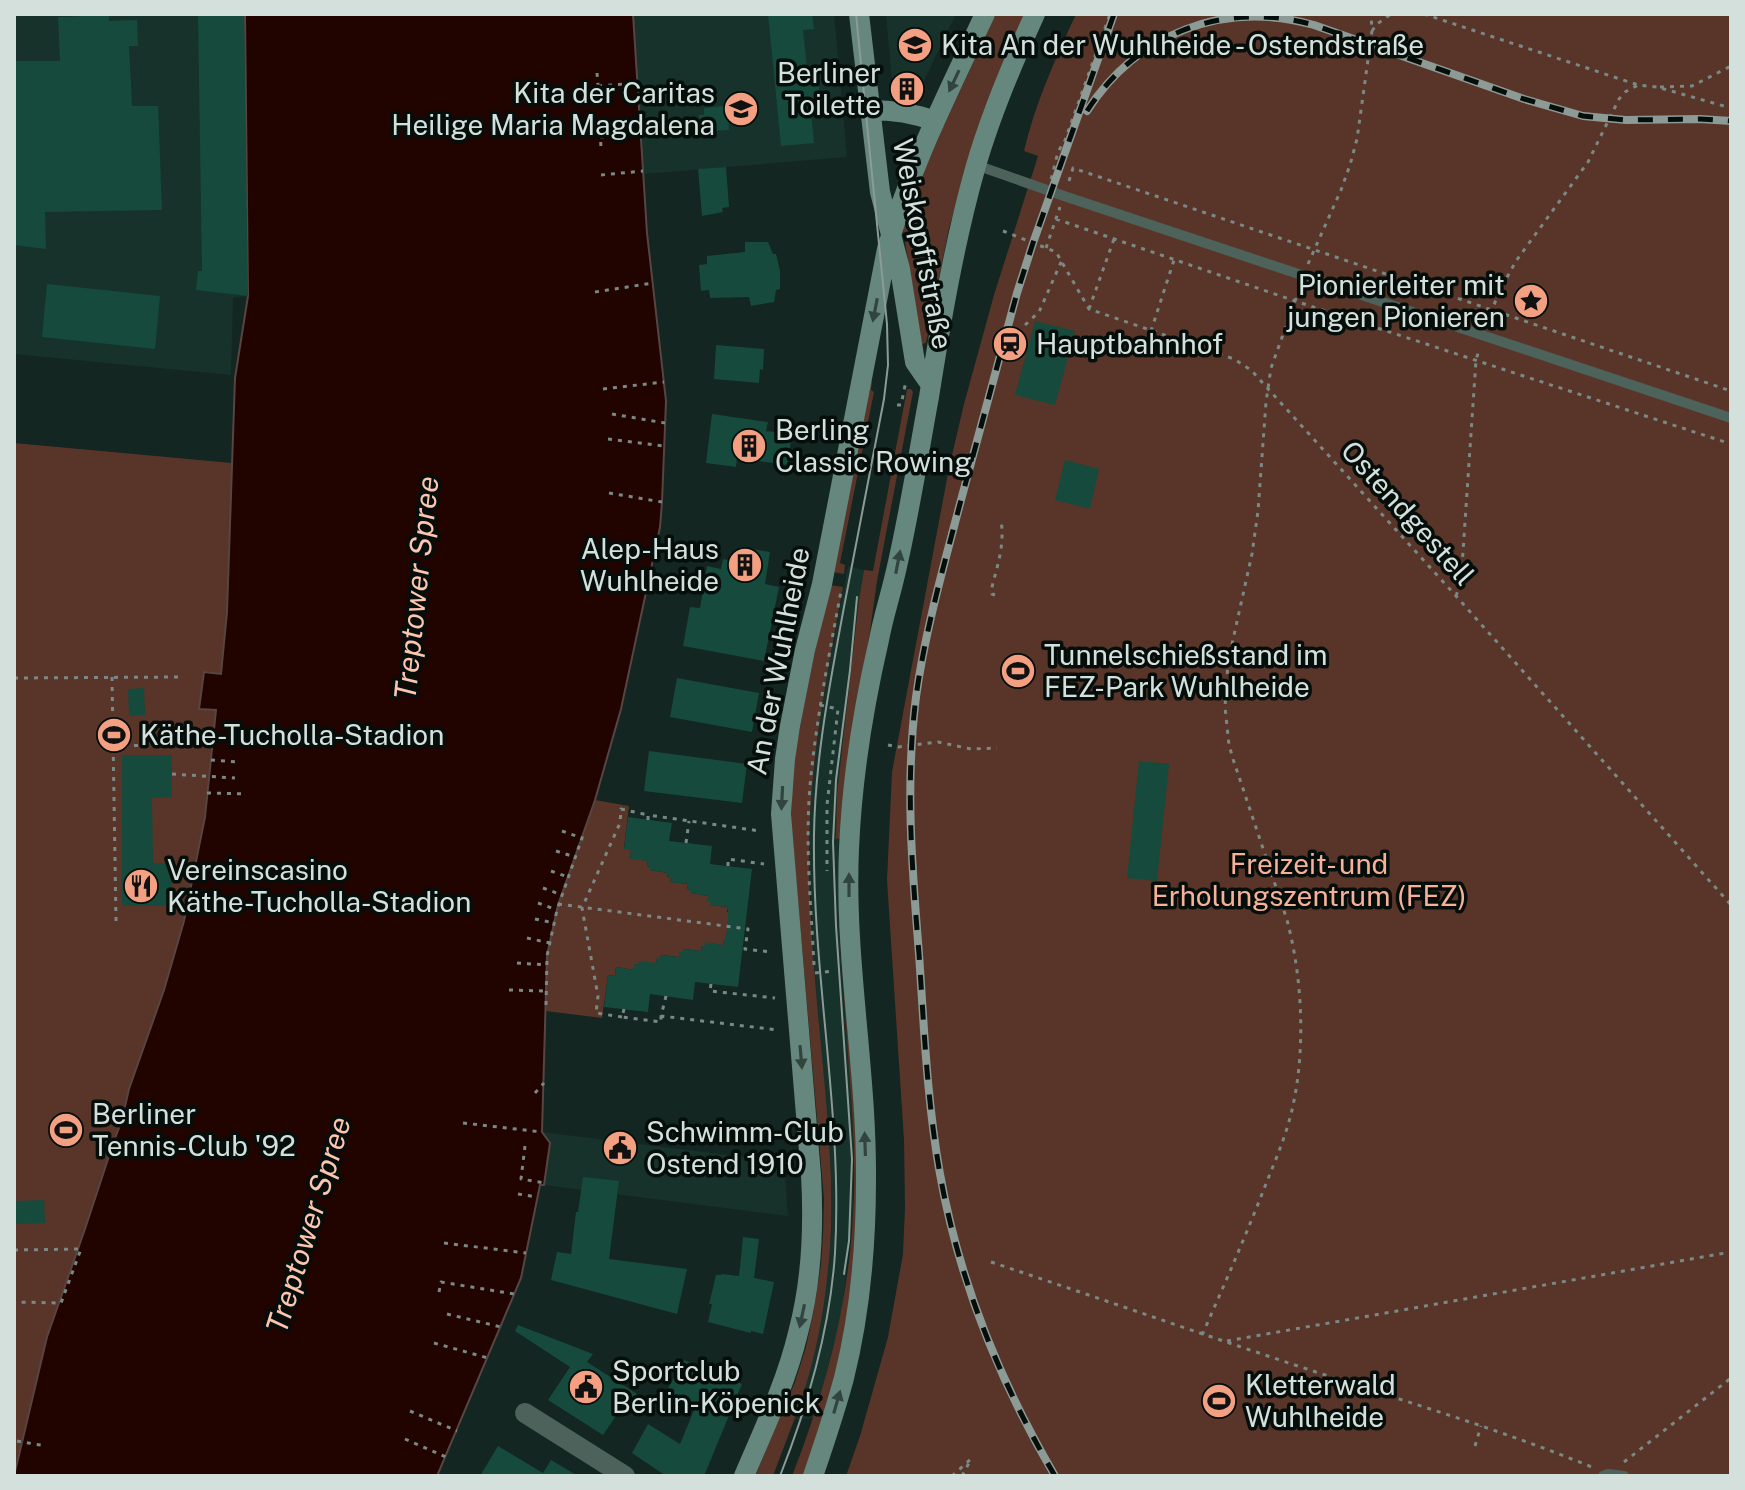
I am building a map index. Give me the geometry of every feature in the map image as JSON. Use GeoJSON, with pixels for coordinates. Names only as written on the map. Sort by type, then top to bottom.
{"type":"FeatureCollection","features":[{"type":"Feature","properties":{"kind":"main road","name":"Weiskopffstraße"},"geometry":{"type":"LineString","coordinates":[[859,14],[880,192],[900,269],[915,362],[931,385]]}},
{"type":"Feature","properties":{"kind":"main road","name":"An der Wuhlheide"},"geometry":{"type":"LineString","coordinates":[[744,1476],[785,1376],[798,1335],[808,1287],[811,1252],[811,1175],[781,814],[785,759],[891,234],[915,164],[985,14]]}},
{"type":"Feature","properties":{"kind":"main road"},"geometry":{"type":"LineString","coordinates":[[813,1476],[844,1376],[856,1316],[865,1232],[863,1103],[849,891],[850,826],[861,729],[896,573],[960,228],[976,165],[997,104],[1035,14]]}},
{"type":"Feature","properties":{"kind":"main road","name":"Weiskopffstraße"},"geometry":{"type":"LineString","coordinates":[[870,110],[893,110],[935,121]]}},
{"type":"Feature","properties":{"kind":"street"},"geometry":{"type":"LineString","coordinates":[[525,1413],[625,1476]]}},
{"type":"Feature","properties":{"kind":"lane"},"geometry":{"type":"LineString","coordinates":[[976,165],[1731,418]]}},
{"type":"Feature","properties":{"kind":"lane"},"geometry":{"type":"LineString","coordinates":[[1606,1475],[1624,1476]]}},
{"type":"Feature","properties":{"kind":"path"},"geometry":{"type":"LineString","coordinates":[[1047,190],[1058,160],[1057,153],[1064,143],[1110,14]]}},
{"type":"Feature","properties":{"kind":"path"},"geometry":{"type":"LineString","coordinates":[[1304,276],[1341,190],[1357,139],[1372,31],[1371,14]]}},
{"type":"Feature","properties":{"kind":"path"},"geometry":{"type":"LineString","coordinates":[[1372,31],[1391,14]]}},
{"type":"Feature","properties":{"kind":"path"},"geometry":{"type":"LineString","coordinates":[[1424,14],[1638,85],[1692,86],[1731,66]]}},
{"type":"Feature","properties":{"kind":"path"},"geometry":{"type":"LineString","coordinates":[[597,73],[599,99]]}},
{"type":"Feature","properties":{"kind":"path"},"geometry":{"type":"LineString","coordinates":[[598,86],[638,83]]}},
{"type":"Feature","properties":{"kind":"path"},"geometry":{"type":"LineString","coordinates":[[1456,596],[1461,581],[1476,360],[1482,336],[1499,292],[1516,261],[1588,162],[1619,99],[1638,85]]}},
{"type":"Feature","properties":{"kind":"path"},"geometry":{"type":"LineString","coordinates":[[1657,87],[1731,108]]}},
{"type":"Feature","properties":{"kind":"path"},"geometry":{"type":"LineString","coordinates":[[600,122],[601,150]]}},
{"type":"Feature","properties":{"kind":"path"},"geometry":{"type":"LineString","coordinates":[[600,137],[641,134]]}},
{"type":"Feature","properties":{"kind":"path"},"geometry":{"type":"LineString","coordinates":[[1046,248],[1073,168],[1731,391]]}},
{"type":"Feature","properties":{"kind":"path"},"geometry":{"type":"LineString","coordinates":[[601,175],[643,171]]}},
{"type":"Feature","properties":{"kind":"path"},"geometry":{"type":"LineString","coordinates":[[1056,219],[1731,444]]}},
{"type":"Feature","properties":{"kind":"path"},"geometry":{"type":"LineString","coordinates":[[1003,231],[1056,252],[1089,309]]}},
{"type":"Feature","properties":{"kind":"path"},"geometry":{"type":"LineString","coordinates":[[1089,309],[1114,239]]}},
{"type":"Feature","properties":{"kind":"path"},"geometry":{"type":"LineString","coordinates":[[1025,325],[1039,312],[1062,260]]}},
{"type":"Feature","properties":{"kind":"path"},"geometry":{"type":"LineString","coordinates":[[1151,331],[1174,260]]}},
{"type":"Feature","properties":{"kind":"path"},"geometry":{"type":"LineString","coordinates":[[595,292],[653,283]]}},
{"type":"Feature","properties":{"kind":"path"},"geometry":{"type":"LineString","coordinates":[[1202,1335],[1283,1141],[1297,1073],[1300,995],[1294,946],[1233,759],[1225,707],[1228,662],[1252,554],[1271,368],[1295,301]]}},
{"type":"Feature","properties":{"kind":"path","name":"Ostendgestell"},"geometry":{"type":"LineString","coordinates":[[1089,309],[1234,359],[1251,370],[1731,905]]}},
{"type":"Feature","properties":{"kind":"path"},"geometry":{"type":"LineString","coordinates":[[897,405],[901,405],[906,379]]}},
{"type":"Feature","properties":{"kind":"path"},"geometry":{"type":"LineString","coordinates":[[603,389],[664,382]]}},
{"type":"Feature","properties":{"kind":"path"},"geometry":{"type":"LineString","coordinates":[[612,414],[665,423]]}},
{"type":"Feature","properties":{"kind":"path"},"geometry":{"type":"LineString","coordinates":[[608,439],[664,446]]}},
{"type":"Feature","properties":{"kind":"path"},"geometry":{"type":"LineString","coordinates":[[609,493],[662,502]]}},
{"type":"Feature","properties":{"kind":"path"},"geometry":{"type":"LineString","coordinates":[[995,595],[991,591],[1003,541],[1001,520]]}},
{"type":"Feature","properties":{"kind":"path"},"geometry":{"type":"LineString","coordinates":[[834,986],[833,971],[815,973],[808,861],[810,788],[820,705],[842,590]]}},
{"type":"Feature","properties":{"kind":"path"},"geometry":{"type":"LineString","coordinates":[[112,677],[116,921]]}},
{"type":"Feature","properties":{"kind":"path"},"geometry":{"type":"LineString","coordinates":[[14,678],[179,677]]}},
{"type":"Feature","properties":{"kind":"path"},"geometry":{"type":"LineString","coordinates":[[820,705],[838,709],[827,805],[827,871]]}},
{"type":"Feature","properties":{"kind":"path"},"geometry":{"type":"LineString","coordinates":[[888,745],[898,747],[938,742],[971,749],[997,748]]}},
{"type":"Feature","properties":{"kind":"path"},"geometry":{"type":"LineString","coordinates":[[114,746],[158,745]]}},
{"type":"Feature","properties":{"kind":"path"},"geometry":{"type":"LineString","coordinates":[[211,760],[237,762]]}},
{"type":"Feature","properties":{"kind":"path"},"geometry":{"type":"LineString","coordinates":[[172,774],[235,778]]}},
{"type":"Feature","properties":{"kind":"path"},"geometry":{"type":"LineString","coordinates":[[207,793],[247,794]]}},
{"type":"Feature","properties":{"kind":"path"},"geometry":{"type":"LineString","coordinates":[[666,996],[661,1022],[596,1013],[598,996],[582,908],[620,823],[621,809],[648,818],[760,831]]}},
{"type":"Feature","properties":{"kind":"path"},"geometry":{"type":"LineString","coordinates":[[686,843],[689,821]]}},
{"type":"Feature","properties":{"kind":"path"},"geometry":{"type":"LineString","coordinates":[[546,1005],[547,965],[554,923],[583,837],[562,831]]}},
{"type":"Feature","properties":{"kind":"path"},"geometry":{"type":"LineString","coordinates":[[556,851],[575,857]]}},
{"type":"Feature","properties":{"kind":"path"},"geometry":{"type":"LineString","coordinates":[[728,866],[728,859],[764,864]]}},
{"type":"Feature","properties":{"kind":"path"},"geometry":{"type":"LineString","coordinates":[[551,871],[568,877]]}},
{"type":"Feature","properties":{"kind":"path"},"geometry":{"type":"LineString","coordinates":[[543,888],[562,895]]}},
{"type":"Feature","properties":{"kind":"path"},"geometry":{"type":"LineString","coordinates":[[538,903],[748,929],[745,949],[771,952]]}},
{"type":"Feature","properties":{"kind":"path"},"geometry":{"type":"LineString","coordinates":[[535,919],[554,923]]}},
{"type":"Feature","properties":{"kind":"path"},"geometry":{"type":"LineString","coordinates":[[527,938],[550,943]]}},
{"type":"Feature","properties":{"kind":"path"},"geometry":{"type":"LineString","coordinates":[[517,963],[547,965]]}},
{"type":"Feature","properties":{"kind":"path"},"geometry":{"type":"LineString","coordinates":[[711,984],[710,991],[775,998]]}},
{"type":"Feature","properties":{"kind":"path"},"geometry":{"type":"LineString","coordinates":[[509,990],[546,991]]}},
{"type":"Feature","properties":{"kind":"path"},"geometry":{"type":"LineString","coordinates":[[622,1017],[624,1009]]}},
{"type":"Feature","properties":{"kind":"path"},"geometry":{"type":"LineString","coordinates":[[661,1016],[778,1030]]}},
{"type":"Feature","properties":{"kind":"path"},"geometry":{"type":"LineString","coordinates":[[535,1093],[544,1083]]}},
{"type":"Feature","properties":{"kind":"path"},"geometry":{"type":"LineString","coordinates":[[463,1123],[542,1132]]}},
{"type":"Feature","properties":{"kind":"path"},"geometry":{"type":"LineString","coordinates":[[525,1146],[521,1179],[545,1183]]}},
{"type":"Feature","properties":{"kind":"path"},"geometry":{"type":"LineString","coordinates":[[518,1194],[537,1197]]}},
{"type":"Feature","properties":{"kind":"path"},"geometry":{"type":"LineString","coordinates":[[444,1243],[526,1253]]}},
{"type":"Feature","properties":{"kind":"path"},"geometry":{"type":"LineString","coordinates":[[14,1250],[81,1249],[61,1303],[14,1302]]}},
{"type":"Feature","properties":{"kind":"path"},"geometry":{"type":"LineString","coordinates":[[1224,1342],[1731,1252]]}},
{"type":"Feature","properties":{"kind":"path"},"geometry":{"type":"LineString","coordinates":[[991,1262],[1481,1426],[1568,1457],[1606,1475],[1731,1378]]}},
{"type":"Feature","properties":{"kind":"path"},"geometry":{"type":"LineString","coordinates":[[439,1292],[441,1282],[514,1294]]}},
{"type":"Feature","properties":{"kind":"path"},"geometry":{"type":"LineString","coordinates":[[447,1314],[501,1327]]}},
{"type":"Feature","properties":{"kind":"path"},"geometry":{"type":"LineString","coordinates":[[434,1343],[488,1358]]}},
{"type":"Feature","properties":{"kind":"path"},"geometry":{"type":"LineString","coordinates":[[410,1411],[457,1431]]}},
{"type":"Feature","properties":{"kind":"path"},"geometry":{"type":"LineString","coordinates":[[1475,1446],[1481,1426]]}},
{"type":"Feature","properties":{"kind":"path"},"geometry":{"type":"LineString","coordinates":[[405,1439],[446,1457]]}},
{"type":"Feature","properties":{"kind":"path"},"geometry":{"type":"LineString","coordinates":[[17,1441],[46,1446]]}},
{"type":"Feature","properties":{"kind":"path"},"geometry":{"type":"LineString","coordinates":[[952,1476],[972,1458],[962,1476]]}},
{"type":"Feature","properties":{"kind":"shaded area"},"geometry":{"type":"Polygon","coordinates":[[[14,14],[245,14],[248,296],[233,298],[231,375],[14,354],[14,14]]]}},
{"type":"Feature","properties":{"kind":"shaded area","name":"Kita der Caritas Heilige Maria Magdalena"},"geometry":{"type":"Polygon","coordinates":[[[633,14],[834,14],[847,157],[643,174],[633,14]]]}},
{"type":"Feature","properties":{"kind":"shaded area","name":"Kita An der Wuhlheide - Ostendstraße"},"geometry":{"type":"Polygon","coordinates":[[[886,14],[956,14],[917,95],[893,91],[886,14]]]}},
{"type":"Feature","properties":{"kind":"shaded area"},"geometry":{"type":"Polygon","coordinates":[[[848,566],[864,570],[840,771],[836,838],[841,838],[842,923],[839,925],[853,1127],[853,1215],[842,1311],[822,1391],[813,1418],[793,1420],[810,1370],[822,1316],[831,1238],[830,1151],[809,863],[811,787],[823,695],[848,566]]]}},
{"type":"Feature","properties":{"kind":"shaded area"},"geometry":{"type":"Polygon","coordinates":[[[542,1132],[784,1162],[788,1216],[544,1185],[550,1143],[542,1132]]]}},
{"type":"Feature","properties":{"kind":"green space"},"geometry":{"type":"Polygon","coordinates":[[[996,14],[1026,14],[971,152],[949,228],[926,343],[922,344],[903,230],[917,187],[996,14]]]}},
{"type":"Feature","properties":{"kind":"green space","name":"Freizeit- und Erholungszentrum (FEZ)"},"geometry":{"type":"Polygon","coordinates":[[[1076,14],[1731,14],[1731,1476],[846,1476],[888,1337],[903,1254],[904,1140],[887,880],[892,772],[949,468],[964,404],[994,295],[1038,156],[1024,151],[1040,98],[1076,14]]]}},
{"type":"Feature","properties":{"kind":"green space"},"geometry":{"type":"Polygon","coordinates":[[[870,381],[874,392],[840,563],[845,565],[844,574],[833,572],[870,381]]]}},
{"type":"Feature","properties":{"kind":"green space"},"geometry":{"type":"Polygon","coordinates":[[[907,389],[913,392],[877,581],[841,838],[836,839],[837,795],[859,600],[864,570],[873,571],[907,389]]]}},
{"type":"Feature","properties":{"kind":"green space","name":"Käthe-Tucholla-Stadion"},"geometry":{"type":"Polygon","coordinates":[[[14,443],[232,463],[227,612],[221,674],[204,673],[199,708],[216,710],[205,817],[184,921],[164,990],[129,1089],[122,1120],[47,1337],[14,1472],[14,443]]]}},
{"type":"Feature","properties":{"kind":"green space"},"geometry":{"type":"Polygon","coordinates":[[[830,585],[843,587],[815,759],[809,829],[813,948],[830,1156],[827,1282],[803,1396],[773,1476],[755,1476],[795,1382],[806,1347],[821,1265],[824,1199],[791,819],[793,763],[830,585]]]}},
{"type":"Feature","properties":{"kind":"green space"},"geometry":{"type":"Polygon","coordinates":[[[595,800],[629,806],[624,848],[631,850],[630,858],[648,861],[650,870],[668,873],[670,882],[688,884],[687,889],[691,893],[708,896],[711,905],[728,907],[727,912],[731,913],[727,940],[723,945],[706,943],[701,951],[684,949],[679,952],[679,957],[661,955],[656,963],[634,965],[634,970],[616,967],[615,976],[608,975],[602,1018],[546,1011],[547,955],[558,905],[595,800]]]}},
{"type":"Feature","properties":{"kind":"green space"},"geometry":{"type":"Polygon","coordinates":[[[842,923],[856,1159],[850,1300],[843,1345],[818,1433],[803,1476],[792,1476],[815,1413],[833,1348],[850,1250],[854,1161],[839,924],[842,923]]]}},
{"type":"Feature","properties":{"kind":"water","name":"Treptower Spree"},"geometry":{"type":"Polygon","coordinates":[[[245,14],[633,14],[647,233],[666,401],[660,527],[621,709],[595,800],[558,905],[547,955],[542,1132],[550,1143],[544,1185],[540,1185],[521,1278],[437,1476],[14,1476],[47,1337],[122,1120],[129,1089],[164,990],[184,921],[205,817],[216,710],[199,709],[204,672],[221,674],[227,612],[235,378],[248,296],[245,14]]]}},
{"type":"Feature","properties":{"kind":"building"},"geometry":{"type":"Polygon","coordinates":[[[198,14],[244,14],[248,296],[196,290],[198,271],[202,271],[198,14]]]}},
{"type":"Feature","properties":{"kind":"building"},"geometry":{"type":"Polygon","coordinates":[[[768,14],[812,14],[814,29],[803,30],[808,78],[818,77],[821,110],[811,111],[814,143],[781,146],[768,14]]]}},
{"type":"Feature","properties":{"kind":"building"},"geometry":{"type":"Polygon","coordinates":[[[109,15],[109,21],[137,20],[138,46],[129,46],[132,106],[158,106],[162,210],[45,212],[46,249],[14,245],[14,61],[60,61],[58,17],[109,15]]]}},
{"type":"Feature","properties":{"kind":"building"},"geometry":{"type":"Polygon","coordinates":[[[723,106],[724,114],[728,114],[729,130],[700,132],[699,115],[704,115],[704,108],[723,106]]]}},
{"type":"Feature","properties":{"kind":"building"},"geometry":{"type":"Polygon","coordinates":[[[726,167],[729,207],[722,208],[723,212],[702,216],[698,169],[726,167]]]}},
{"type":"Feature","properties":{"kind":"building"},"geometry":{"type":"Polygon","coordinates":[[[745,242],[768,242],[773,254],[776,254],[780,289],[776,290],[774,302],[751,306],[749,297],[710,298],[709,290],[701,291],[699,265],[707,264],[707,256],[745,252],[745,242]]]}},
{"type":"Feature","properties":{"kind":"building"},"geometry":{"type":"Polygon","coordinates":[[[47,284],[160,296],[155,349],[42,337],[47,284]]]}},
{"type":"Feature","properties":{"kind":"building"},"geometry":{"type":"Polygon","coordinates":[[[1035,321],[1075,331],[1055,405],[1015,395],[1035,321]]]}},
{"type":"Feature","properties":{"kind":"building"},"geometry":{"type":"Polygon","coordinates":[[[716,345],[764,349],[759,383],[714,379],[716,345]]]}},
{"type":"Feature","properties":{"kind":"building","name":"Berling Classic Rowing"},"geometry":{"type":"Polygon","coordinates":[[[712,414],[768,422],[766,431],[792,434],[787,465],[737,458],[736,467],[706,463],[712,414]]]}},
{"type":"Feature","properties":{"kind":"building"},"geometry":{"type":"Polygon","coordinates":[[[1065,460],[1099,469],[1090,509],[1055,500],[1065,460]]]}},
{"type":"Feature","properties":{"kind":"building"},"geometry":{"type":"Polygon","coordinates":[[[740,547],[770,552],[765,584],[779,587],[764,661],[683,646],[690,607],[700,608],[707,566],[721,569],[723,559],[738,562],[740,547]]]}},
{"type":"Feature","properties":{"kind":"building"},"geometry":{"type":"Polygon","coordinates":[[[677,678],[759,693],[752,732],[670,717],[677,678]]]}},
{"type":"Feature","properties":{"kind":"building"},"geometry":{"type":"Polygon","coordinates":[[[144,688],[145,715],[129,716],[128,689],[144,688]]]}},
{"type":"Feature","properties":{"kind":"building"},"geometry":{"type":"Polygon","coordinates":[[[649,751],[747,764],[742,803],[644,791],[649,751]]]}},
{"type":"Feature","properties":{"kind":"building"},"geometry":{"type":"Polygon","coordinates":[[[122,755],[172,755],[172,797],[152,798],[153,863],[172,863],[172,906],[122,906],[122,755]]]}},
{"type":"Feature","properties":{"kind":"building"},"geometry":{"type":"Polygon","coordinates":[[[1139,761],[1169,764],[1157,881],[1127,878],[1139,761]]]}},
{"type":"Feature","properties":{"kind":"building"},"geometry":{"type":"Polygon","coordinates":[[[628,817],[672,823],[669,841],[712,846],[710,864],[752,869],[738,987],[695,982],[693,1000],[650,994],[648,1012],[604,1007],[608,975],[615,976],[616,967],[634,970],[634,964],[638,965],[639,961],[656,963],[661,955],[679,957],[683,949],[701,951],[705,942],[723,945],[728,926],[728,907],[710,905],[708,896],[690,893],[688,884],[670,882],[668,873],[650,870],[648,861],[630,859],[631,850],[624,849],[628,817]]]}},
{"type":"Feature","properties":{"kind":"building"},"geometry":{"type":"Polygon","coordinates":[[[583,1177],[619,1181],[609,1259],[687,1269],[677,1314],[551,1280],[557,1252],[571,1254],[583,1177]]]}},
{"type":"Feature","properties":{"kind":"building"},"geometry":{"type":"Polygon","coordinates":[[[44,1200],[45,1223],[14,1224],[14,1201],[44,1200]]]}},
{"type":"Feature","properties":{"kind":"building"},"geometry":{"type":"Polygon","coordinates":[[[743,1237],[759,1239],[754,1278],[774,1282],[763,1334],[708,1322],[716,1275],[739,1276],[743,1237]]]}},
{"type":"Feature","properties":{"kind":"building","name":"Sportclub Berlin-Köpenick"},"geometry":{"type":"Polygon","coordinates":[[[518,1325],[593,1354],[587,1362],[637,1394],[624,1412],[620,1410],[603,1435],[548,1400],[570,1367],[515,1331],[518,1325]]]}},
{"type":"Feature","properties":{"kind":"building"},"geometry":{"type":"Polygon","coordinates":[[[684,1360],[742,1384],[704,1476],[666,1476],[632,1453],[648,1424],[680,1444],[694,1410],[663,1397],[684,1360]]]}},
{"type":"Feature","properties":{"kind":"building"},"geometry":{"type":"Polygon","coordinates":[[[498,1446],[543,1473],[551,1460],[578,1476],[480,1476],[498,1446]]]}},
{"type":"Feature","properties":{"kind":"tram line"},"geometry":{"type":"LineString","coordinates":[[780,1476],[800,1422],[823,1339],[835,1253],[835,1149],[818,940],[815,806],[829,692],[888,365],[887,324],[856,14]]}},
{"type":"Feature","properties":{"kind":"tram line"},"geometry":{"type":"LineString","coordinates":[[844,1274],[849,1241],[852,1159],[833,842],[836,780],[857,597]]}},
{"type":"Feature","properties":{"kind":"railway"},"geometry":{"type":"LineString","coordinates":[[1055,1476],[999,1367],[970,1292],[948,1214],[929,1092],[914,890],[911,762],[916,697],[930,623],[1017,293],[1114,14]]}},
{"type":"Feature","properties":{"kind":"railway"},"geometry":{"type":"LineString","coordinates":[[1087,111],[1107,84],[1131,61],[1157,43],[1186,29],[1248,17],[1280,18],[1314,25],[1524,99],[1583,116],[1626,120],[1731,121]]}},
{"type":"Feature","properties":{"kind":"place","name":"Kita An der Wuhlheide - Ostendstraße"},"geometry":{"type":"Point","coordinates":[915,45]}},
{"type":"Feature","properties":{"kind":"place","name":"Berliner Toilette"},"geometry":{"type":"Point","coordinates":[907,89]}},
{"type":"Feature","properties":{"kind":"place","name":"Kita der Caritas Heilige Maria Magdalena"},"geometry":{"type":"Point","coordinates":[741,109]}},
{"type":"Feature","properties":{"kind":"place","name":"Pionierleiter mit jungen Pionieren"},"geometry":{"type":"Point","coordinates":[1531,301]}},
{"type":"Feature","properties":{"kind":"place","name":"Hauptbahnhof"},"geometry":{"type":"Point","coordinates":[1010,344]}},
{"type":"Feature","properties":{"kind":"place","name":"Berling Classic Rowing"},"geometry":{"type":"Point","coordinates":[749,446]}},
{"type":"Feature","properties":{"kind":"place","name":"Alep-Haus Wuhlheide"},"geometry":{"type":"Point","coordinates":[745,565]}},
{"type":"Feature","properties":{"kind":"place","name":"Tunnelschießstand im FEZ-Park Wuhlheide"},"geometry":{"type":"Point","coordinates":[1018,671]}},
{"type":"Feature","properties":{"kind":"place","name":"Käthe-Tucholla-Stadion"},"geometry":{"type":"Point","coordinates":[114,735]}},
{"type":"Feature","properties":{"kind":"place","name":"Vereinscasino Käthe-Tucholla-Stadion"},"geometry":{"type":"Point","coordinates":[141,886]}},
{"type":"Feature","properties":{"kind":"place","name":"Berliner Tennis-Club '92"},"geometry":{"type":"Point","coordinates":[66,1130]}},
{"type":"Feature","properties":{"kind":"place","name":"Schwimm-Club Ostend 1910"},"geometry":{"type":"Point","coordinates":[620,1148]}},
{"type":"Feature","properties":{"kind":"place","name":"Sportclub Berlin-Köpenick"},"geometry":{"type":"Point","coordinates":[586,1387]}},
{"type":"Feature","properties":{"kind":"place","name":"Kletterwald Wuhlheide"},"geometry":{"type":"Point","coordinates":[1219,1401]}}]}
